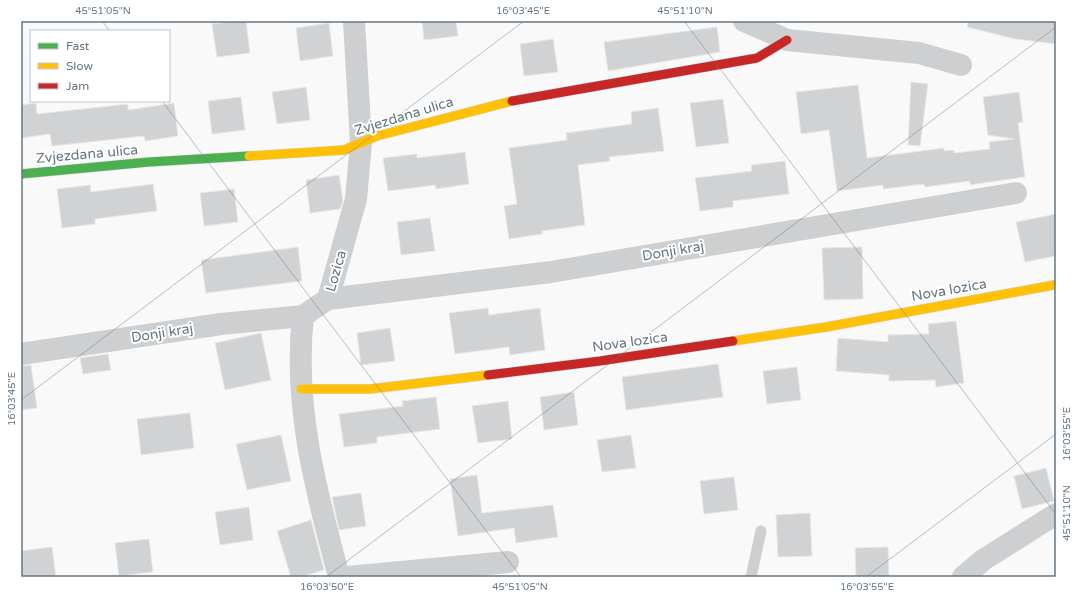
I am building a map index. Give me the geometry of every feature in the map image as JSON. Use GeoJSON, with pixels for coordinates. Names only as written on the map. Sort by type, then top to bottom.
{"type":"FeatureCollection","features":[{"type":"Feature","properties":{"kind":"street","name":"Lozica"},"geometry":{"type":"LineString","coordinates":[[303,316],[328,299],[356,199],[361,143],[354,21]]}},
{"type":"Feature","properties":{"kind":"street"},"geometry":{"type":"LineString","coordinates":[[744,21],[787,40],[919,53],[961,65]]}},
{"type":"Feature","properties":{"kind":"street","name":"Zvjezdana ulica"},"geometry":{"type":"LineString","coordinates":[[21,174],[149,162],[344,150],[377,136],[498,104],[757,58],[787,40]]}},
{"type":"Feature","properties":{"kind":"street","name":"Donji kraj"},"geometry":{"type":"LineString","coordinates":[[328,299],[551,272],[1016,193]]}},
{"type":"Feature","properties":{"kind":"street","name":"Nova lozica"},"geometry":{"type":"LineString","coordinates":[[301,389],[370,389],[600,361],[826,327],[1054,285]]}},
{"type":"Feature","properties":{"kind":"street"},"geometry":{"type":"LineString","coordinates":[[303,316],[299,348],[301,402],[315,489],[339,577]]}},
{"type":"Feature","properties":{"kind":"street","name":"Donji kraj"},"geometry":{"type":"LineString","coordinates":[[21,354],[222,324],[303,316]]}},
{"type":"Feature","properties":{"kind":"street"},"geometry":{"type":"LineString","coordinates":[[963,577],[983,560],[1056,514]]}},
{"type":"Feature","properties":{"kind":"street"},"geometry":{"type":"LineString","coordinates":[[347,577],[508,562]]}},
{"type":"Feature","properties":{"kind":"lane"},"geometry":{"type":"LineString","coordinates":[[751,577],[761,531]]}},
{"type":"Feature","properties":{"kind":"building"},"geometry":{"type":"Polygon","coordinates":[[[246,21],[250,53],[217,57],[212,24],[246,21]]]}},
{"type":"Feature","properties":{"kind":"building"},"geometry":{"type":"Polygon","coordinates":[[[422,21],[456,21],[458,36],[424,40],[422,21]]]}},
{"type":"Feature","properties":{"kind":"building"},"geometry":{"type":"Polygon","coordinates":[[[968,21],[1056,21],[1056,44],[1015,39],[967,27],[968,21]]]}},
{"type":"Feature","properties":{"kind":"building"},"geometry":{"type":"Polygon","coordinates":[[[329,23],[333,56],[300,61],[296,28],[329,23]]]}},
{"type":"Feature","properties":{"kind":"building"},"geometry":{"type":"Polygon","coordinates":[[[717,27],[720,52],[608,71],[604,42],[717,27]]]}},
{"type":"Feature","properties":{"kind":"building"},"geometry":{"type":"Polygon","coordinates":[[[553,39],[558,72],[524,76],[520,44],[553,39]]]}},
{"type":"Feature","properties":{"kind":"building"},"geometry":{"type":"Polygon","coordinates":[[[911,82],[928,84],[920,146],[908,145],[911,82]]]}},
{"type":"Feature","properties":{"kind":"building"},"geometry":{"type":"Polygon","coordinates":[[[858,85],[867,158],[944,148],[944,151],[954,150],[954,153],[990,149],[989,142],[1014,139],[988,135],[983,97],[1019,92],[1023,122],[1018,123],[1025,177],[970,185],[970,181],[925,187],[924,184],[883,189],[883,185],[837,191],[829,130],[801,134],[796,92],[858,85]]]}},
{"type":"Feature","properties":{"kind":"building"},"geometry":{"type":"Polygon","coordinates":[[[306,87],[310,120],[277,124],[272,92],[306,87]]]}},
{"type":"Feature","properties":{"kind":"building"},"geometry":{"type":"Polygon","coordinates":[[[241,97],[245,130],[212,134],[208,101],[241,97]]]}},
{"type":"Feature","properties":{"kind":"building"},"geometry":{"type":"Polygon","coordinates":[[[723,99],[729,143],[696,147],[690,103],[723,99]]]}},
{"type":"Feature","properties":{"kind":"building"},"geometry":{"type":"Polygon","coordinates":[[[36,103],[37,114],[128,104],[128,110],[174,103],[178,136],[145,141],[144,136],[52,146],[50,134],[21,138],[21,105],[36,103]]]}},
{"type":"Feature","properties":{"kind":"building"},"geometry":{"type":"Polygon","coordinates":[[[658,108],[664,151],[609,157],[610,161],[578,165],[585,225],[542,231],[542,234],[509,239],[504,206],[517,204],[509,148],[567,140],[566,133],[632,124],[631,112],[658,108]]]}},
{"type":"Feature","properties":{"kind":"building"},"geometry":{"type":"Polygon","coordinates":[[[465,152],[469,184],[436,189],[435,185],[388,191],[383,158],[417,154],[417,158],[465,152]]]}},
{"type":"Feature","properties":{"kind":"building"},"geometry":{"type":"Polygon","coordinates":[[[785,161],[789,194],[733,201],[733,207],[700,211],[695,178],[752,171],[751,165],[785,161]]]}},
{"type":"Feature","properties":{"kind":"building"},"geometry":{"type":"Polygon","coordinates":[[[339,175],[343,201],[340,209],[310,213],[306,180],[339,175]]]}},
{"type":"Feature","properties":{"kind":"building"},"geometry":{"type":"Polygon","coordinates":[[[153,184],[157,211],[95,219],[95,224],[62,228],[57,189],[90,185],[91,192],[153,184]]]}},
{"type":"Feature","properties":{"kind":"building"},"geometry":{"type":"Polygon","coordinates":[[[234,189],[238,222],[204,226],[200,193],[234,189]]]}},
{"type":"Feature","properties":{"kind":"building"},"geometry":{"type":"Polygon","coordinates":[[[1056,214],[1056,256],[1025,262],[1016,222],[1056,214]]]}},
{"type":"Feature","properties":{"kind":"building"},"geometry":{"type":"Polygon","coordinates":[[[430,218],[435,251],[401,255],[397,222],[430,218]]]}},
{"type":"Feature","properties":{"kind":"building"},"geometry":{"type":"Polygon","coordinates":[[[298,247],[302,281],[206,293],[201,260],[298,247]]]}},
{"type":"Feature","properties":{"kind":"building"},"geometry":{"type":"Polygon","coordinates":[[[862,247],[863,299],[824,300],[822,248],[862,247]]]}},
{"type":"Feature","properties":{"kind":"building"},"geometry":{"type":"Polygon","coordinates":[[[488,308],[489,315],[540,308],[545,350],[510,355],[509,347],[455,354],[449,313],[488,308]]]}},
{"type":"Feature","properties":{"kind":"building"},"geometry":{"type":"Polygon","coordinates":[[[956,321],[964,383],[936,387],[935,380],[889,381],[889,375],[836,371],[838,338],[888,342],[888,335],[929,334],[928,324],[956,321]]]}},
{"type":"Feature","properties":{"kind":"building"},"geometry":{"type":"Polygon","coordinates":[[[390,328],[395,361],[361,365],[357,333],[390,328]]]}},
{"type":"Feature","properties":{"kind":"building"},"geometry":{"type":"Polygon","coordinates":[[[261,333],[271,380],[225,390],[215,343],[261,333]]]}},
{"type":"Feature","properties":{"kind":"building"},"geometry":{"type":"Polygon","coordinates":[[[108,354],[111,370],[83,374],[80,358],[108,354]]]}},
{"type":"Feature","properties":{"kind":"building"},"geometry":{"type":"Polygon","coordinates":[[[718,364],[723,397],[626,410],[622,377],[718,364]]]}},
{"type":"Feature","properties":{"kind":"building"},"geometry":{"type":"Polygon","coordinates":[[[31,365],[37,408],[21,410],[21,366],[31,365]]]}},
{"type":"Feature","properties":{"kind":"building"},"geometry":{"type":"Polygon","coordinates":[[[797,367],[801,400],[767,404],[763,371],[797,367]]]}},
{"type":"Feature","properties":{"kind":"building"},"geometry":{"type":"Polygon","coordinates":[[[574,392],[578,425],[544,430],[540,397],[574,392]]]}},
{"type":"Feature","properties":{"kind":"building"},"geometry":{"type":"Polygon","coordinates":[[[436,397],[440,429],[377,437],[377,443],[344,447],[339,414],[403,406],[402,401],[436,397]]]}},
{"type":"Feature","properties":{"kind":"building"},"geometry":{"type":"Polygon","coordinates":[[[508,401],[512,439],[478,443],[472,406],[508,401]]]}},
{"type":"Feature","properties":{"kind":"building"},"geometry":{"type":"Polygon","coordinates":[[[190,413],[194,448],[141,455],[137,419],[190,413]]]}},
{"type":"Feature","properties":{"kind":"building"},"geometry":{"type":"Polygon","coordinates":[[[281,435],[291,481],[247,490],[236,444],[281,435]]]}},
{"type":"Feature","properties":{"kind":"building"},"geometry":{"type":"Polygon","coordinates":[[[631,435],[636,468],[602,472],[597,440],[631,435]]]}},
{"type":"Feature","properties":{"kind":"building"},"geometry":{"type":"Polygon","coordinates":[[[1046,468],[1054,501],[1022,509],[1014,476],[1046,468]]]}},
{"type":"Feature","properties":{"kind":"building"},"geometry":{"type":"Polygon","coordinates":[[[477,475],[482,513],[553,505],[558,537],[516,543],[514,528],[458,536],[450,479],[477,475]]]}},
{"type":"Feature","properties":{"kind":"building"},"geometry":{"type":"Polygon","coordinates":[[[734,477],[738,510],[704,514],[700,481],[734,477]]]}},
{"type":"Feature","properties":{"kind":"building"},"geometry":{"type":"Polygon","coordinates":[[[361,493],[366,526],[339,530],[332,497],[361,493]]]}},
{"type":"Feature","properties":{"kind":"building"},"geometry":{"type":"Polygon","coordinates":[[[249,507],[253,540],[220,545],[215,512],[249,507]]]}},
{"type":"Feature","properties":{"kind":"building"},"geometry":{"type":"Polygon","coordinates":[[[810,513],[812,556],[778,557],[776,515],[810,513]]]}},
{"type":"Feature","properties":{"kind":"building"},"geometry":{"type":"Polygon","coordinates":[[[311,520],[324,570],[301,577],[291,577],[277,531],[311,520]]]}},
{"type":"Feature","properties":{"kind":"building"},"geometry":{"type":"Polygon","coordinates":[[[149,539],[153,572],[119,576],[115,543],[149,539]]]}},
{"type":"Feature","properties":{"kind":"building"},"geometry":{"type":"Polygon","coordinates":[[[52,547],[56,577],[21,577],[21,551],[52,547]]]}},
{"type":"Feature","properties":{"kind":"building"},"geometry":{"type":"Polygon","coordinates":[[[888,547],[889,577],[856,577],[855,548],[888,547]]]}},
{"type":"Feature","properties":{"kind":"traffic: fast"},"geometry":{"type":"LineString","coordinates":[[21,174],[149,162],[249,156]]}},
{"type":"Feature","properties":{"kind":"traffic: slow"},"geometry":{"type":"LineString","coordinates":[[249,156],[344,150],[377,136],[512,101]]}},
{"type":"Feature","properties":{"kind":"traffic: slow"},"geometry":{"type":"LineString","coordinates":[[733,341],[826,327],[1054,285]]}},
{"type":"Feature","properties":{"kind":"traffic: slow"},"geometry":{"type":"LineString","coordinates":[[301,389],[370,389],[488,375]]}},
{"type":"Feature","properties":{"kind":"traffic: jam"},"geometry":{"type":"LineString","coordinates":[[512,101],[757,58],[787,40]]}},
{"type":"Feature","properties":{"kind":"traffic: jam"},"geometry":{"type":"LineString","coordinates":[[488,375],[600,361],[733,341]]}}]}
